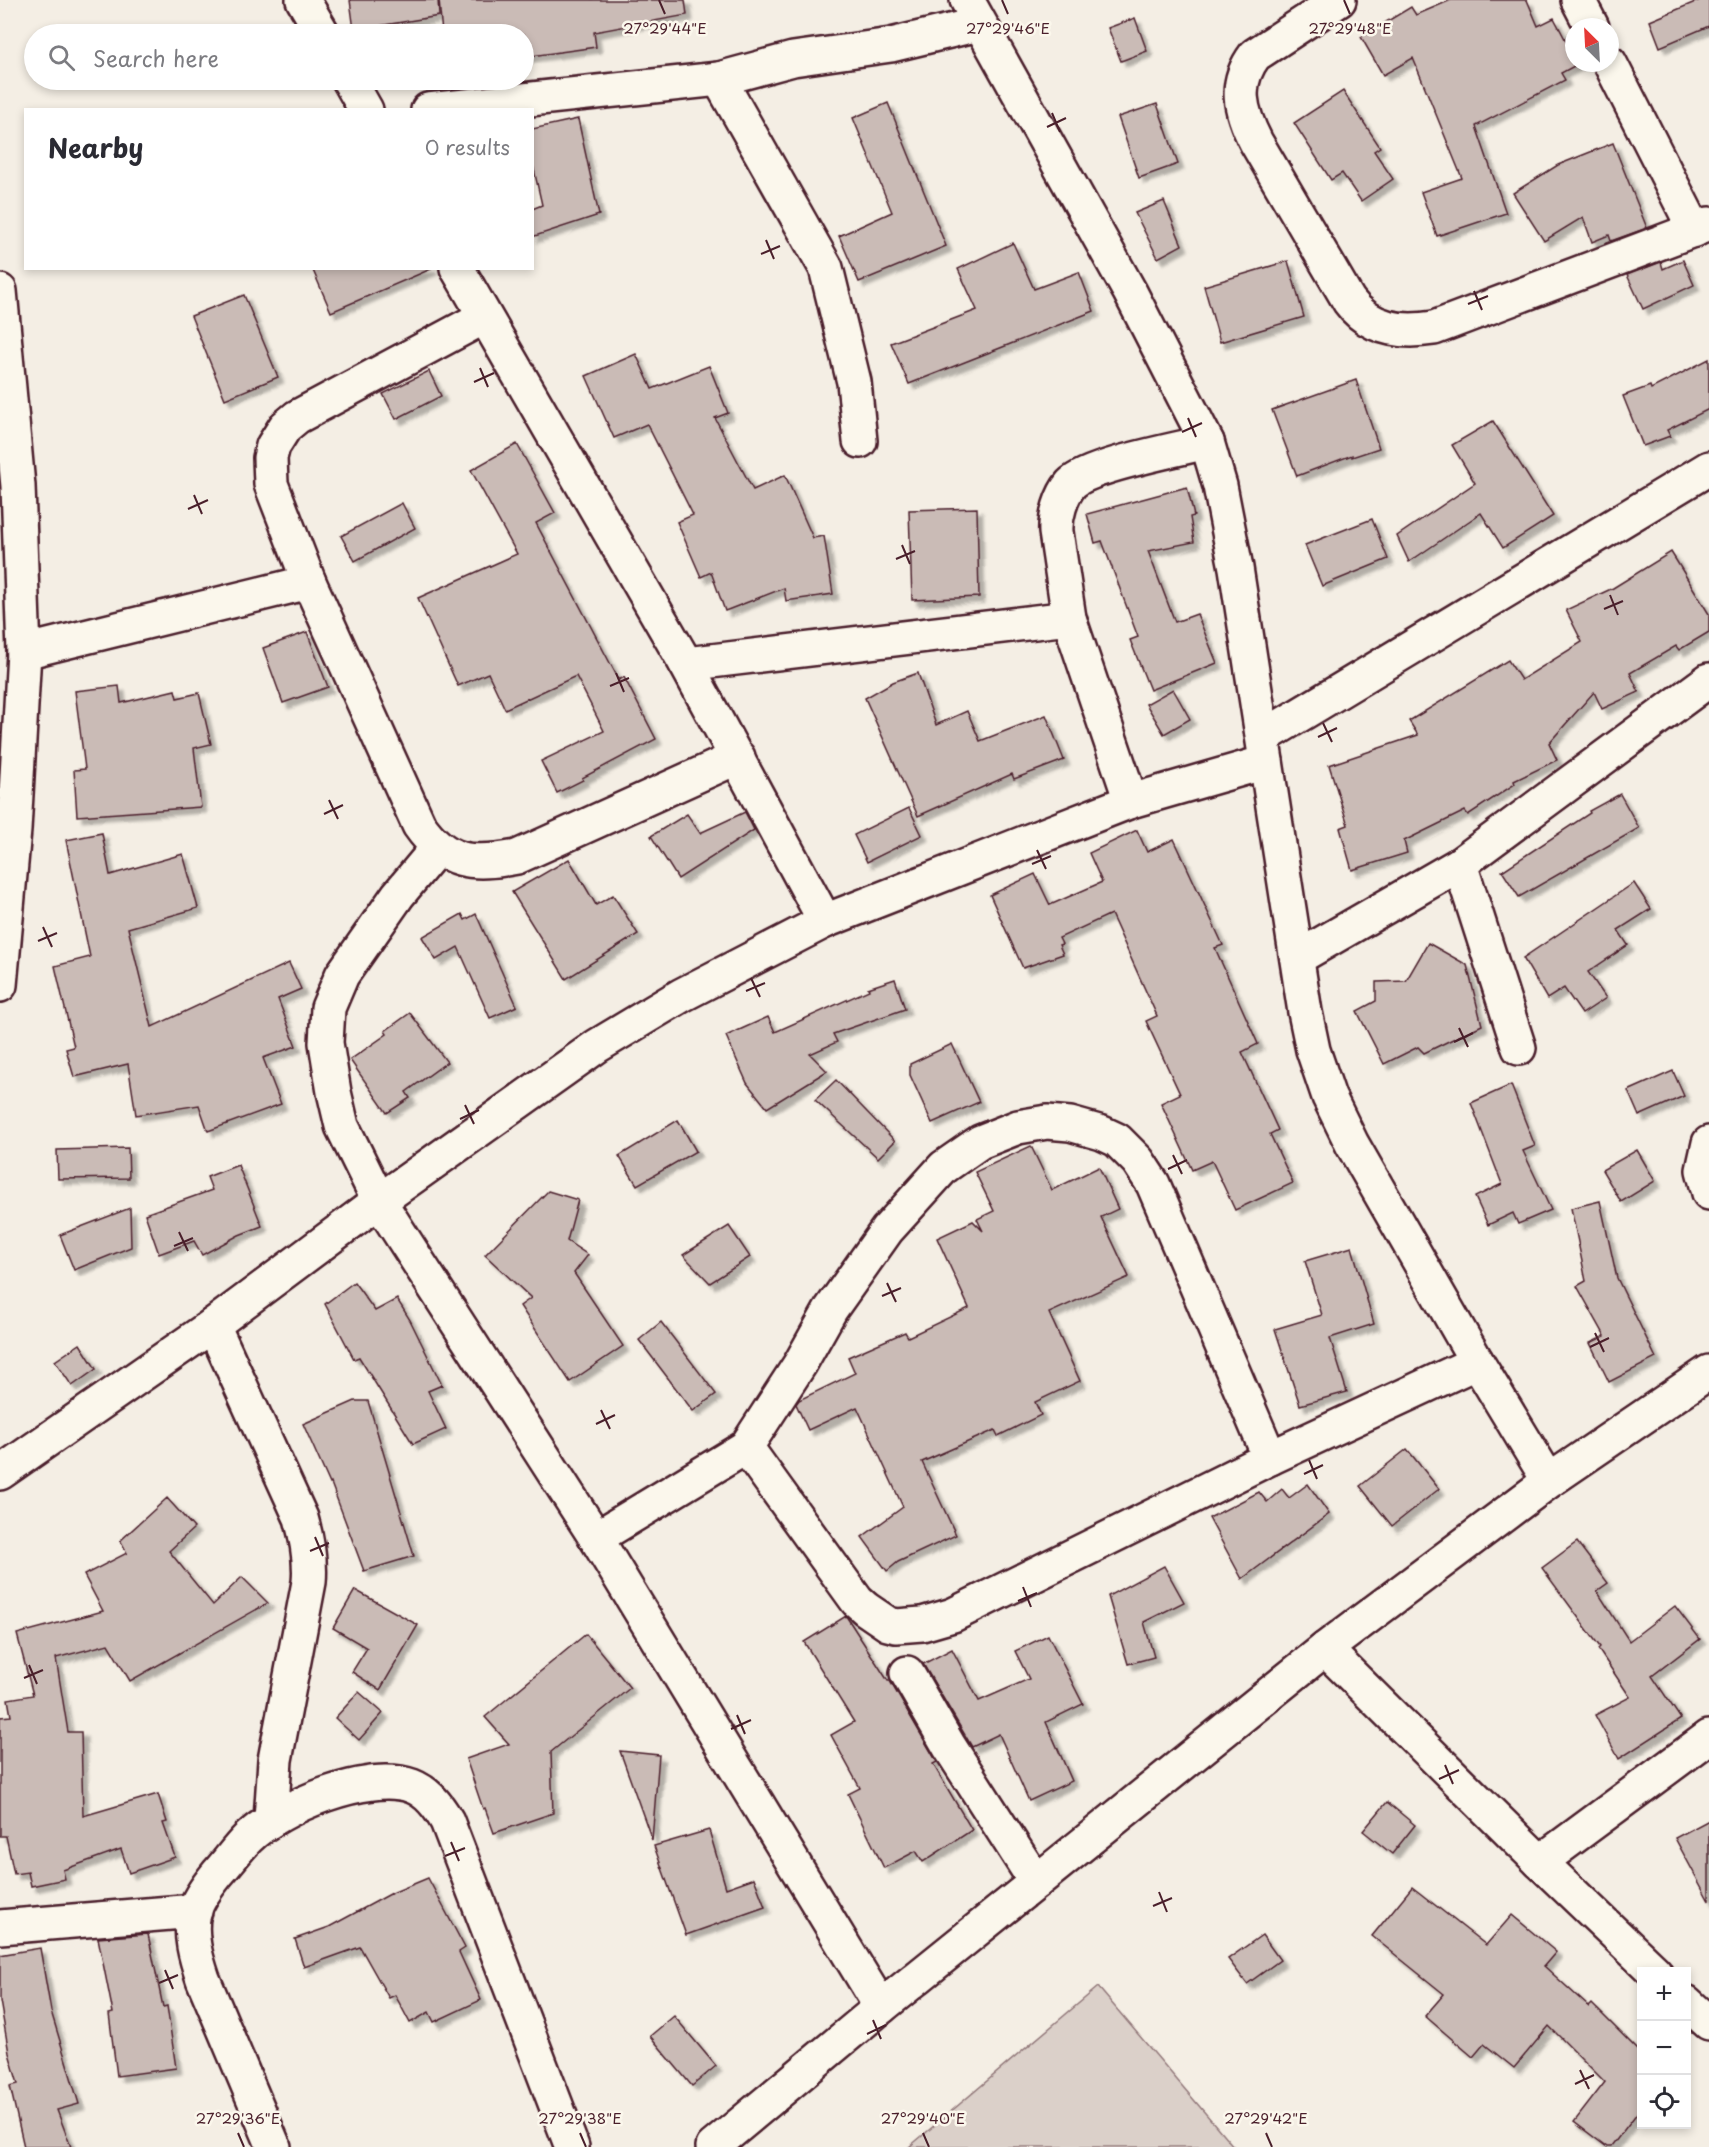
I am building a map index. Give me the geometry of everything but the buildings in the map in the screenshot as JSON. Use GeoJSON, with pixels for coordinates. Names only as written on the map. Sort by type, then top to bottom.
{"type":"FeatureCollection","features":[{"type":"Feature","properties":{"kind":"street"},"geometry":{"type":"LineString","coordinates":[[303,0],[317,24]]}},
{"type":"Feature","properties":{"kind":"street"},"geometry":{"type":"LineString","coordinates":[[1339,0],[1255,54],[1241,80],[1241,98],[1250,131],[1356,312],[1382,326],[1411,331],[1434,328],[1702,227],[1615,72]]}},
{"type":"Feature","properties":{"kind":"street"},"geometry":{"type":"LineString","coordinates":[[1578,0],[1587,18]]}},
{"type":"Feature","properties":{"kind":"street"},"geometry":{"type":"LineString","coordinates":[[447,108],[719,79],[793,60],[891,45],[974,12],[1130,292],[1207,442],[1220,486],[1236,568],[1305,1012],[1313,1050],[1329,1097],[1352,1144],[1476,1362],[1549,1481]]}},
{"type":"Feature","properties":{"kind":"street"},"geometry":{"type":"LineString","coordinates":[[719,79],[826,268],[854,382],[860,441]]}},
{"type":"Feature","properties":{"kind":"street"},"geometry":{"type":"LineString","coordinates":[[355,90],[365,108]]}},
{"type":"Feature","properties":{"kind":"street"},"geometry":{"type":"LineString","coordinates":[[458,270],[686,664],[825,921]]}},
{"type":"Feature","properties":{"kind":"street"},"geometry":{"type":"LineString","coordinates":[[0,291],[18,486],[24,652],[14,830],[0,984]]}},
{"type":"Feature","properties":{"kind":"street"},"geometry":{"type":"LineString","coordinates":[[484,317],[297,417],[277,436],[270,458],[271,484],[309,582],[418,825],[438,847],[462,861],[517,857],[738,757]]}},
{"type":"Feature","properties":{"kind":"street"},"geometry":{"type":"LineString","coordinates":[[1131,801],[1069,618],[1056,523],[1071,484],[1089,472],[1207,442]]}},
{"type":"Feature","properties":{"kind":"street"},"geometry":{"type":"LineString","coordinates":[[0,1473],[213,1325],[379,1201],[597,1046],[682,995],[825,921],[1265,749],[1709,468]]}},
{"type":"Feature","properties":{"kind":"street"},"geometry":{"type":"LineString","coordinates":[[24,652],[309,582]]}},
{"type":"Feature","properties":{"kind":"street"},"geometry":{"type":"LineString","coordinates":[[686,664],[1069,618]]}},
{"type":"Feature","properties":{"kind":"street"},"geometry":{"type":"LineString","coordinates":[[1297,958],[1460,864],[1709,680]]}},
{"type":"Feature","properties":{"kind":"street"},"geometry":{"type":"LineString","coordinates":[[438,847],[398,895],[342,975],[328,1008],[326,1043],[342,1126],[379,1201],[596,1538],[881,2007]]}},
{"type":"Feature","properties":{"kind":"street"},"geometry":{"type":"LineString","coordinates":[[1460,864],[1519,1048]]}},
{"type":"Feature","properties":{"kind":"street"},"geometry":{"type":"LineString","coordinates":[[596,1538],[746,1447],[800,1365],[851,1278],[887,1230],[944,1167],[980,1142],[1018,1127],[1047,1122],[1070,1124],[1102,1133],[1118,1140],[1138,1161],[1153,1184],[1270,1458]]}},
{"type":"Feature","properties":{"kind":"street"},"geometry":{"type":"LineString","coordinates":[[1709,1143],[1703,1170],[1709,1193]]}},
{"type":"Feature","properties":{"kind":"street"},"geometry":{"type":"LineString","coordinates":[[213,1325],[301,1518],[309,1549],[309,1582],[275,1760],[271,1820]]}},
{"type":"Feature","properties":{"kind":"street"},"geometry":{"type":"LineString","coordinates":[[746,1447],[856,1600],[876,1617],[896,1626],[922,1624],[953,1615],[1270,1458],[1476,1362]]}},
{"type":"Feature","properties":{"kind":"street"},"geometry":{"type":"LineString","coordinates":[[713,2147],[881,2007],[1325,1649],[1549,1481],[1709,1372]]}},
{"type":"Feature","properties":{"kind":"street"},"geometry":{"type":"LineString","coordinates":[[1325,1649],[1540,1862],[1651,1967]]}},
{"type":"Feature","properties":{"kind":"street"},"geometry":{"type":"LineString","coordinates":[[907,1673],[949,1746],[1036,1882]]}},
{"type":"Feature","properties":{"kind":"street"},"geometry":{"type":"LineString","coordinates":[[1540,1862],[1709,1737]]}},
{"type":"Feature","properties":{"kind":"street"},"geometry":{"type":"LineString","coordinates":[[274,2147],[203,1979],[192,1936],[195,1911],[206,1888],[226,1863],[248,1838],[271,1820],[329,1794],[357,1784],[375,1782],[414,1786],[430,1798],[447,1821],[572,2147]]}},
{"type":"Feature","properties":{"kind":"street"},"geometry":{"type":"LineString","coordinates":[[0,1927],[195,1911]]}},
{"type":"Feature","properties":{"kind":"street"},"geometry":{"type":"LineString","coordinates":[[1691,2007],[1709,2023]]}},
{"type":"Feature","properties":{"kind":"shaded area"},"geometry":{"type":"Polygon","coordinates":[[[1098,1987],[1234,2147],[909,2147],[1098,1987]]]}}]}
